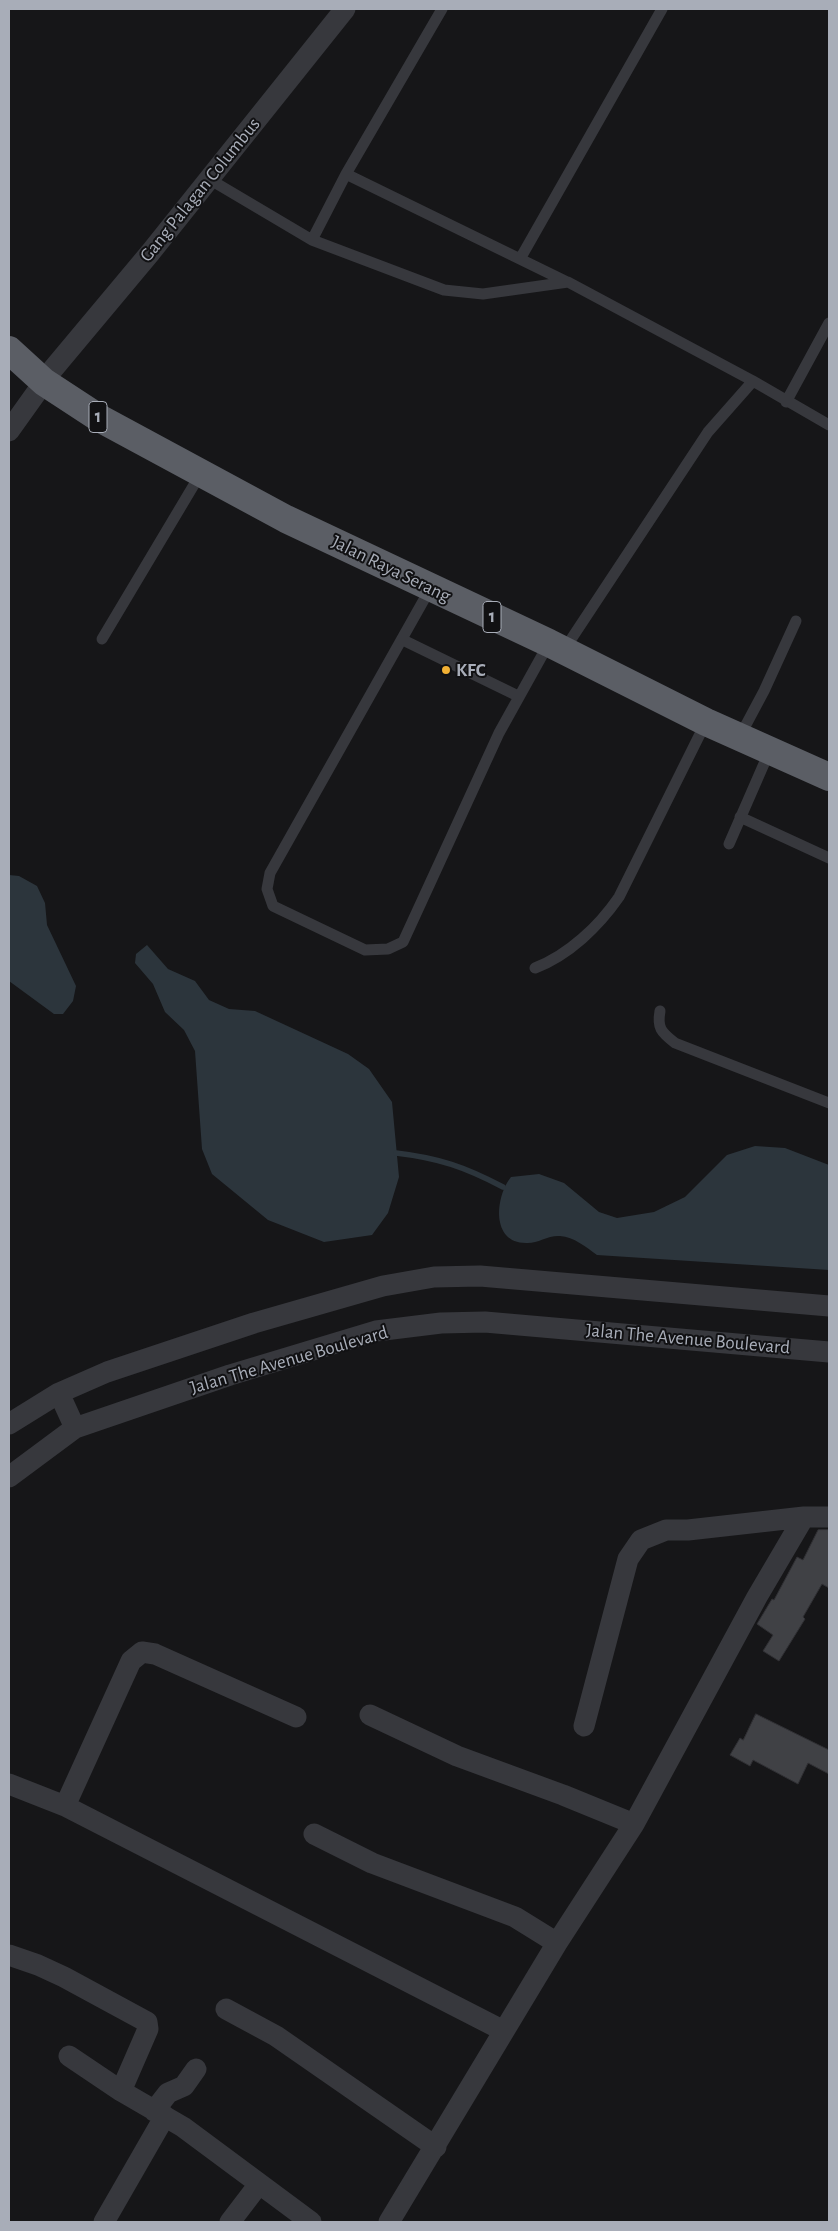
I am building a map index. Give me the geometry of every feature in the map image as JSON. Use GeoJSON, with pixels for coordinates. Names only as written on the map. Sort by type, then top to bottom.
{"type":"FeatureCollection","features":[{"type":"Feature","properties":{"kind":"highway"},"geometry":{"type":"LineString","coordinates":[[9,330],[48,375]]}},
{"type":"Feature","properties":{"kind":"highway"},"geometry":{"type":"LineString","coordinates":[[9,350],[48,375]]}},
{"type":"Feature","properties":{"kind":"highway","name":"Jalan Raya Serang"},"geometry":{"type":"LineString","coordinates":[[48,375],[164,443],[198,471],[286,519],[556,646],[706,722],[829,777]]}},
{"type":"Feature","properties":{"kind":"highway","name":"Jalan Raya Serang"},"geometry":{"type":"LineString","coordinates":[[780,755],[829,792]]}},
{"type":"Feature","properties":{"kind":"street","name":"Gang Palagan Columbus"},"geometry":{"type":"LineString","coordinates":[[9,431],[48,375],[209,179],[345,9]]}},
{"type":"Feature","properties":{"kind":"street"},"geometry":{"type":"LineString","coordinates":[[9,1424],[59,1393],[157,1354],[254,1323],[383,1286],[434,1276],[480,1276],[829,1306]]}},
{"type":"Feature","properties":{"kind":"street","name":"Jalan The Avenue Boulevard"},"geometry":{"type":"LineString","coordinates":[[9,1477],[75,1428],[230,1375],[376,1331],[441,1323],[485,1322],[829,1352]]}},
{"type":"Feature","properties":{"kind":"street"},"geometry":{"type":"LineString","coordinates":[[59,1393],[75,1428]]}},
{"type":"Feature","properties":{"kind":"street"},"geometry":{"type":"LineString","coordinates":[[584,1726],[628,1560],[641,1540],[666,1530],[688,1530],[804,1517],[829,1517]]}},
{"type":"Feature","properties":{"kind":"street"},"geometry":{"type":"LineString","coordinates":[[389,2222],[436,2147],[557,1943],[634,1824],[757,1597],[804,1517]]}},
{"type":"Feature","properties":{"kind":"street"},"geometry":{"type":"LineString","coordinates":[[65,1806],[131,1661],[142,1652],[155,1654],[296,1717]]}},
{"type":"Feature","properties":{"kind":"street"},"geometry":{"type":"LineString","coordinates":[[370,1715],[457,1756],[563,1794],[634,1824]]}},
{"type":"Feature","properties":{"kind":"street"},"geometry":{"type":"LineString","coordinates":[[9,1784],[65,1806],[504,2032]]}},
{"type":"Feature","properties":{"kind":"street"},"geometry":{"type":"LineString","coordinates":[[314,1834],[372,1863],[516,1917],[557,1943]]}},
{"type":"Feature","properties":{"kind":"street"},"geometry":{"type":"LineString","coordinates":[[9,1955],[38,1964],[147,2022],[148,2029],[121,2091]]}},
{"type":"Feature","properties":{"kind":"street"},"geometry":{"type":"LineString","coordinates":[[226,2009],[276,2036],[436,2147]]}},
{"type":"Feature","properties":{"kind":"street"},"geometry":{"type":"LineString","coordinates":[[69,2056],[159,2114],[311,2222]]}},
{"type":"Feature","properties":{"kind":"street"},"geometry":{"type":"LineString","coordinates":[[104,2222],[168,2093],[184,2086],[196,2069]]}},
{"type":"Feature","properties":{"kind":"street"},"geometry":{"type":"LineString","coordinates":[[230,2222],[259,2184]]}},
{"type":"Feature","properties":{"kind":"lane"},"geometry":{"type":"LineString","coordinates":[[312,240],[346,174],[442,9]]}},
{"type":"Feature","properties":{"kind":"lane"},"geometry":{"type":"LineString","coordinates":[[520,259],[662,9]]}},
{"type":"Feature","properties":{"kind":"lane"},"geometry":{"type":"LineString","coordinates":[[346,174],[568,282],[753,381],[786,402],[829,425]]}},
{"type":"Feature","properties":{"kind":"lane"},"geometry":{"type":"LineString","coordinates":[[209,179],[312,240],[444,290],[483,294],[568,282]]}},
{"type":"Feature","properties":{"kind":"lane"},"geometry":{"type":"LineString","coordinates":[[786,402],[829,323]]}},
{"type":"Feature","properties":{"kind":"lane"},"geometry":{"type":"LineString","coordinates":[[430,588],[403,640],[270,873],[267,889],[274,906],[365,950],[388,949],[403,942],[518,696],[556,646],[708,432],[753,381]]}},
{"type":"Feature","properties":{"kind":"lane"},"geometry":{"type":"LineString","coordinates":[[102,639],[198,471]]}},
{"type":"Feature","properties":{"kind":"lane"},"geometry":{"type":"LineString","coordinates":[[740,736],[764,692],[796,621]]}},
{"type":"Feature","properties":{"kind":"lane"},"geometry":{"type":"LineString","coordinates":[[403,640],[518,696]]}},
{"type":"Feature","properties":{"kind":"lane"},"geometry":{"type":"LineString","coordinates":[[535,968],[552,962],[604,919],[614,904],[706,722]]}},
{"type":"Feature","properties":{"kind":"lane"},"geometry":{"type":"LineString","coordinates":[[729,844],[740,817],[780,755]]}},
{"type":"Feature","properties":{"kind":"lane"},"geometry":{"type":"LineString","coordinates":[[740,817],[829,858]]}},
{"type":"Feature","properties":{"kind":"lane"},"geometry":{"type":"LineString","coordinates":[[660,1011],[658,1024],[664,1034],[675,1043],[829,1104]]}},
{"type":"Feature","properties":{"kind":"shaded area"},"geometry":{"type":"Polygon","coordinates":[[[9,875],[19,876],[37,886],[45,903],[47,925],[76,986],[73,1001],[63,1014],[54,1014],[9,981],[9,875]]]}},
{"type":"Feature","properties":{"kind":"shaded area"},"geometry":{"type":"Polygon","coordinates":[[[147,945],[168,969],[195,981],[209,1000],[229,1009],[255,1011],[348,1054],[369,1069],[392,1102],[399,1177],[388,1213],[372,1235],[324,1242],[268,1220],[212,1174],[202,1149],[195,1051],[184,1030],[165,1012],[153,984],[135,963],[136,954],[147,945]]]}},
{"type":"Feature","properties":{"kind":"shaded area"},"geometry":{"type":"Polygon","coordinates":[[[755,1146],[785,1148],[829,1165],[829,1270],[597,1255],[580,1243],[560,1236],[530,1243],[515,1241],[507,1236],[499,1218],[502,1196],[511,1177],[539,1174],[564,1183],[599,1212],[617,1218],[654,1212],[685,1197],[727,1155],[755,1146]]]}},
{"type":"Feature","properties":{"kind":"building"},"geometry":{"type":"Polygon","coordinates":[[[818,1530],[829,1530],[829,1588],[822,1584],[803,1617],[805,1619],[779,1661],[763,1651],[773,1635],[757,1624],[772,1599],[774,1600],[797,1557],[803,1560],[818,1530]]]}},
{"type":"Feature","properties":{"kind":"building"},"geometry":{"type":"Polygon","coordinates":[[[756,1714],[829,1750],[829,1774],[808,1763],[798,1784],[753,1760],[750,1766],[730,1755],[740,1738],[743,1740],[756,1714]]]}},
{"type":"Feature","properties":{"kind":"waterway"},"geometry":{"type":"LineString","coordinates":[[396,1153],[451,1164],[503,1187]]}},
{"type":"Feature","properties":{"kind":"place","name":"KFC"},"geometry":{"type":"Point","coordinates":[446,670]}}]}
